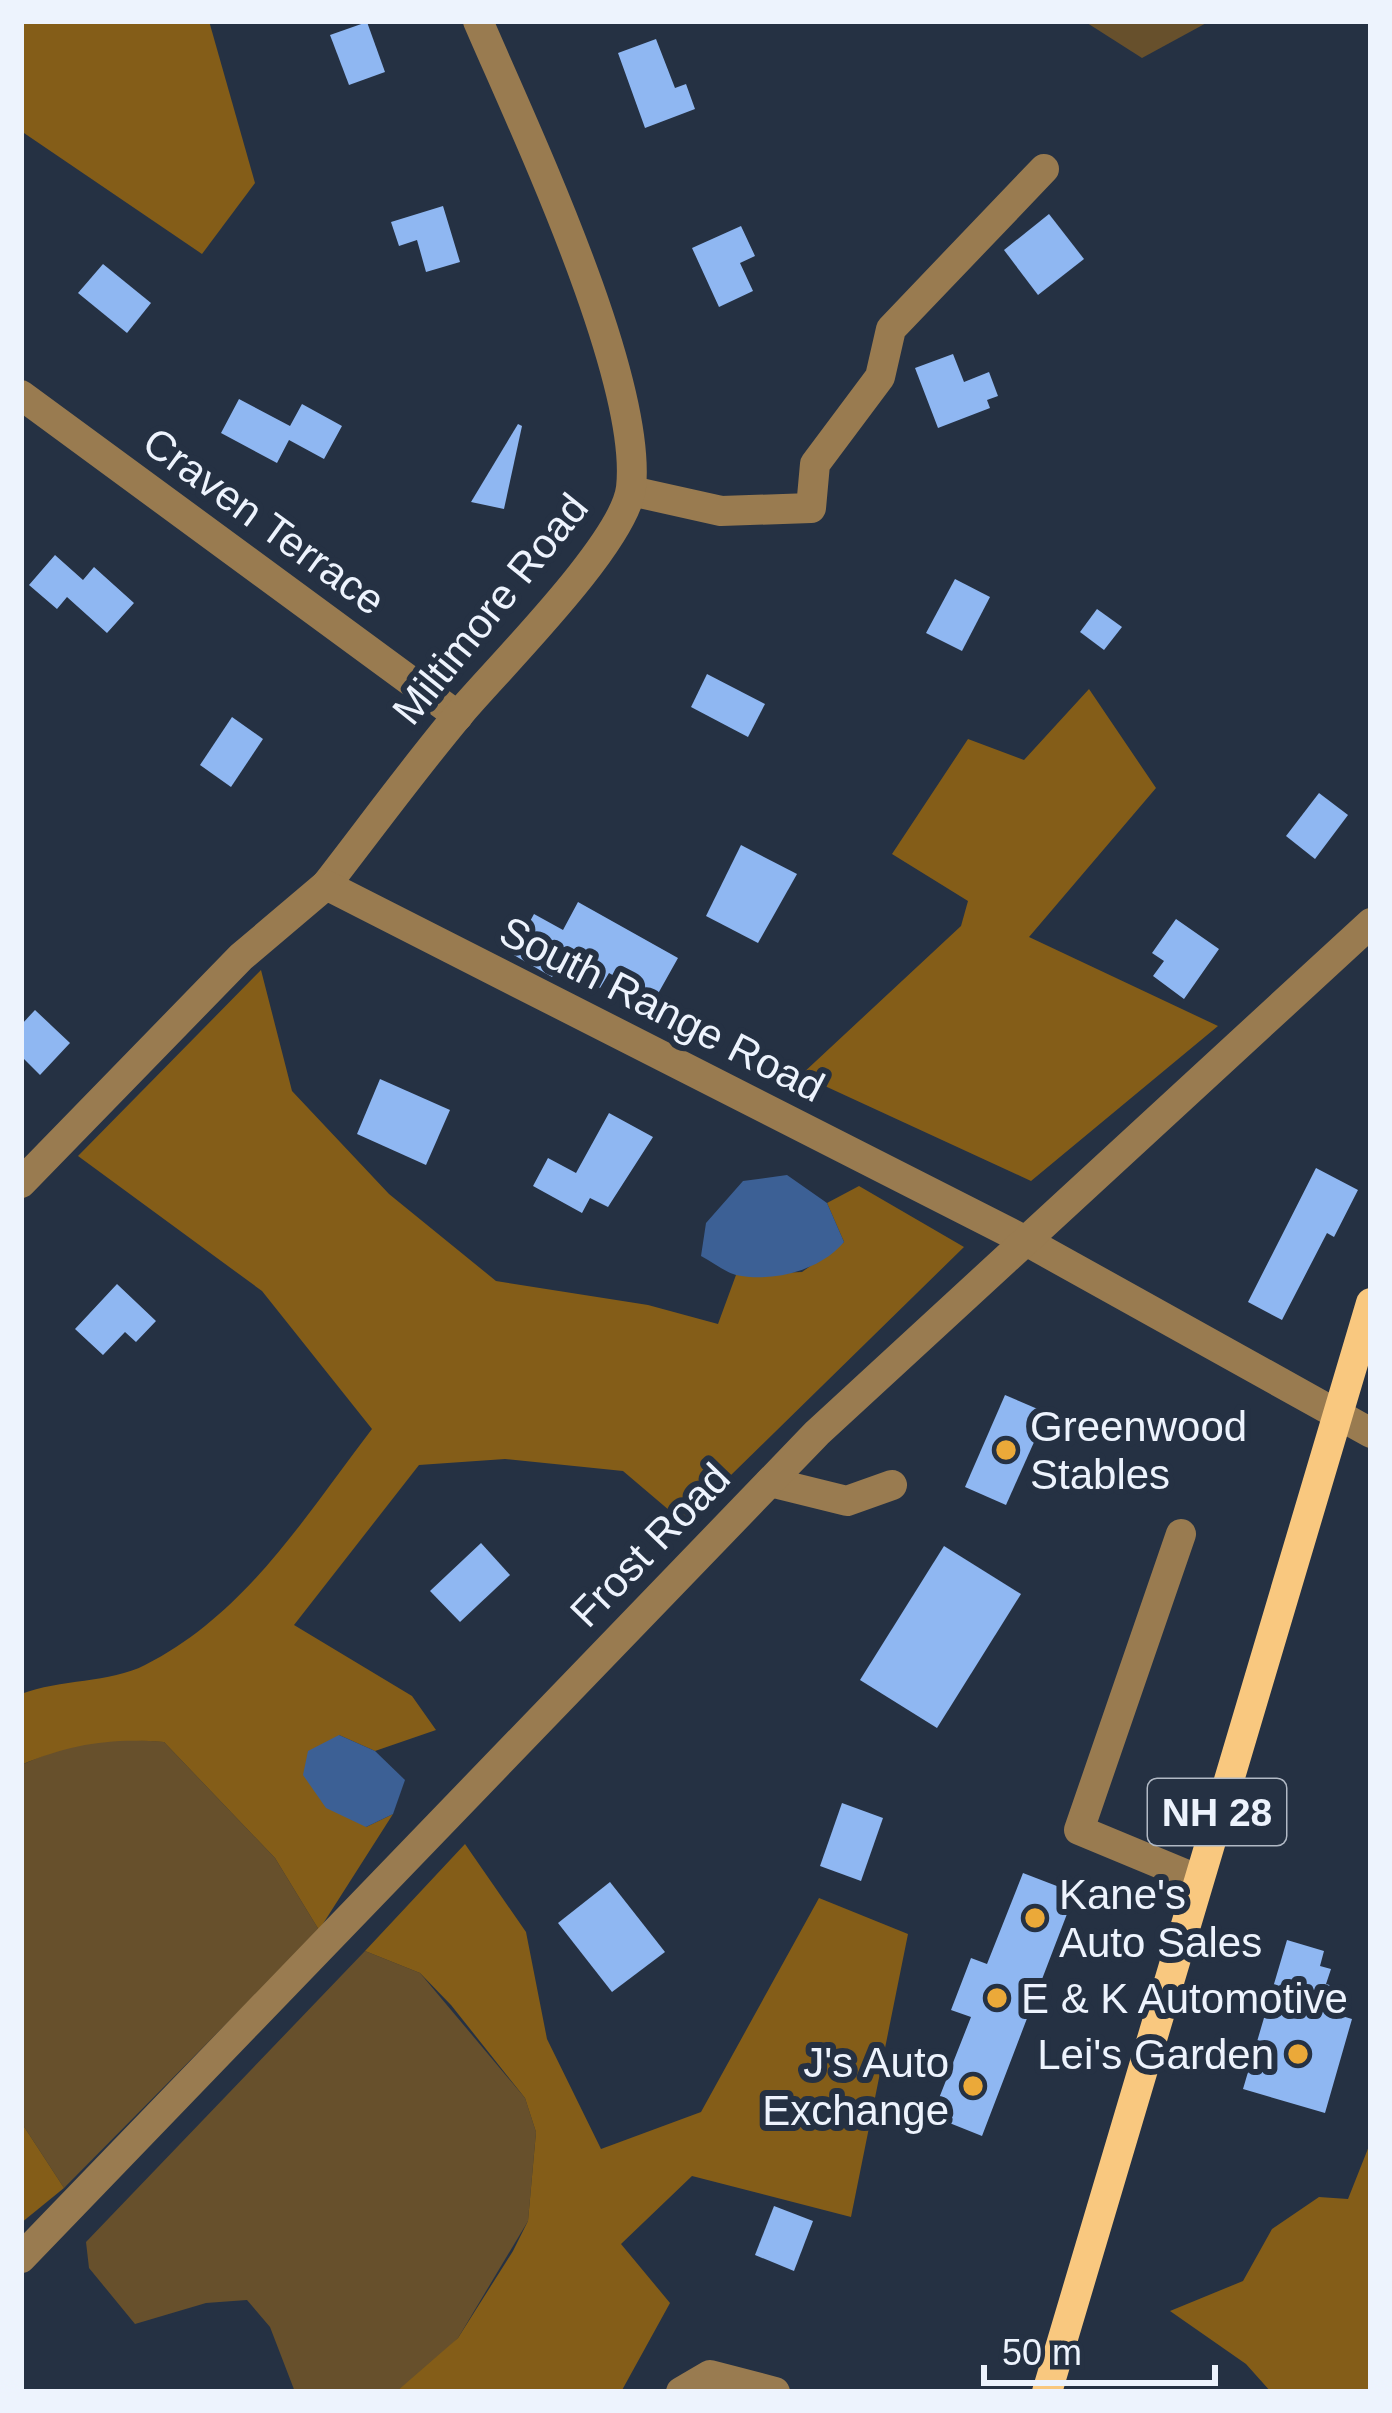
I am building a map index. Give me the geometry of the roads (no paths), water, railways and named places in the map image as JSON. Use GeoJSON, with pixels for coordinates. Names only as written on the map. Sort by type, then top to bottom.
{"type":"FeatureCollection","features":[{"type":"Feature","properties":{"kind":"main road","name":"NH 28"},"geometry":{"type":"LineString","coordinates":[[1046,2392],[1334,1413],[1371,1303]]}},
{"type":"Feature","properties":{"kind":"street","name":"Miltimore Road"},"geometry":{"type":"LineString","coordinates":[[326,885],[458,716],[589,563],[620,520],[631,490],[626,420],[601,331],[478,21]]}},
{"type":"Feature","properties":{"kind":"street"},"geometry":{"type":"LineString","coordinates":[[631,490],[721,511],[811,508],[815,464],[880,377],[891,328],[1045,169]]}},
{"type":"Feature","properties":{"kind":"street","name":"Craven Terrace"},"geometry":{"type":"LineString","coordinates":[[21,395],[458,716]]}},
{"type":"Feature","properties":{"kind":"street"},"geometry":{"type":"LineString","coordinates":[[21,1183],[241,957],[326,885]]}},
{"type":"Feature","properties":{"kind":"street","name":"South Range Road"},"geometry":{"type":"LineString","coordinates":[[326,885],[1026,1241],[1371,1433]]}},
{"type":"Feature","properties":{"kind":"street","name":"Frost Road"},"geometry":{"type":"LineString","coordinates":[[21,2258],[770,1482],[1371,922]]}},
{"type":"Feature","properties":{"kind":"street"},"geometry":{"type":"LineString","coordinates":[[770,1482],[847,1501],[892,1485]]}},
{"type":"Feature","properties":{"kind":"street"},"geometry":{"type":"LineString","coordinates":[[1181,1534],[1079,1830],[1197,1879]]}},
{"type":"Feature","properties":{"kind":"street"},"geometry":{"type":"LineString","coordinates":[[680,2392],[710,2375],[775,2392]]}},
{"type":"Feature","properties":{"kind":"water"},"geometry":{"type":"Polygon","coordinates":[[[787,1175],[827,1203],[844,1242],[834,1252],[809,1267],[765,1277],[736,1275],[701,1256],[706,1223],[743,1181],[787,1175]]]}},
{"type":"Feature","properties":{"kind":"water"},"geometry":{"type":"Polygon","coordinates":[[[339,1735],[375,1751],[405,1780],[393,1814],[366,1827],[326,1808],[303,1775],[308,1751],[339,1735]]]}},
{"type":"Feature","properties":{"kind":"place","name":"Greenwood Stables"},"geometry":{"type":"Point","coordinates":[1006,1450]}},
{"type":"Feature","properties":{"kind":"place","name":"Kane's Auto Sales"},"geometry":{"type":"Point","coordinates":[1035,1918]}},
{"type":"Feature","properties":{"kind":"place","name":"E & K Automotive"},"geometry":{"type":"Point","coordinates":[997,1998]}},
{"type":"Feature","properties":{"kind":"place","name":"Lei's Garden"},"geometry":{"type":"Point","coordinates":[1298,2054]}},
{"type":"Feature","properties":{"kind":"place","name":"J's Auto Exchange"},"geometry":{"type":"Point","coordinates":[973,2086]}}]}
